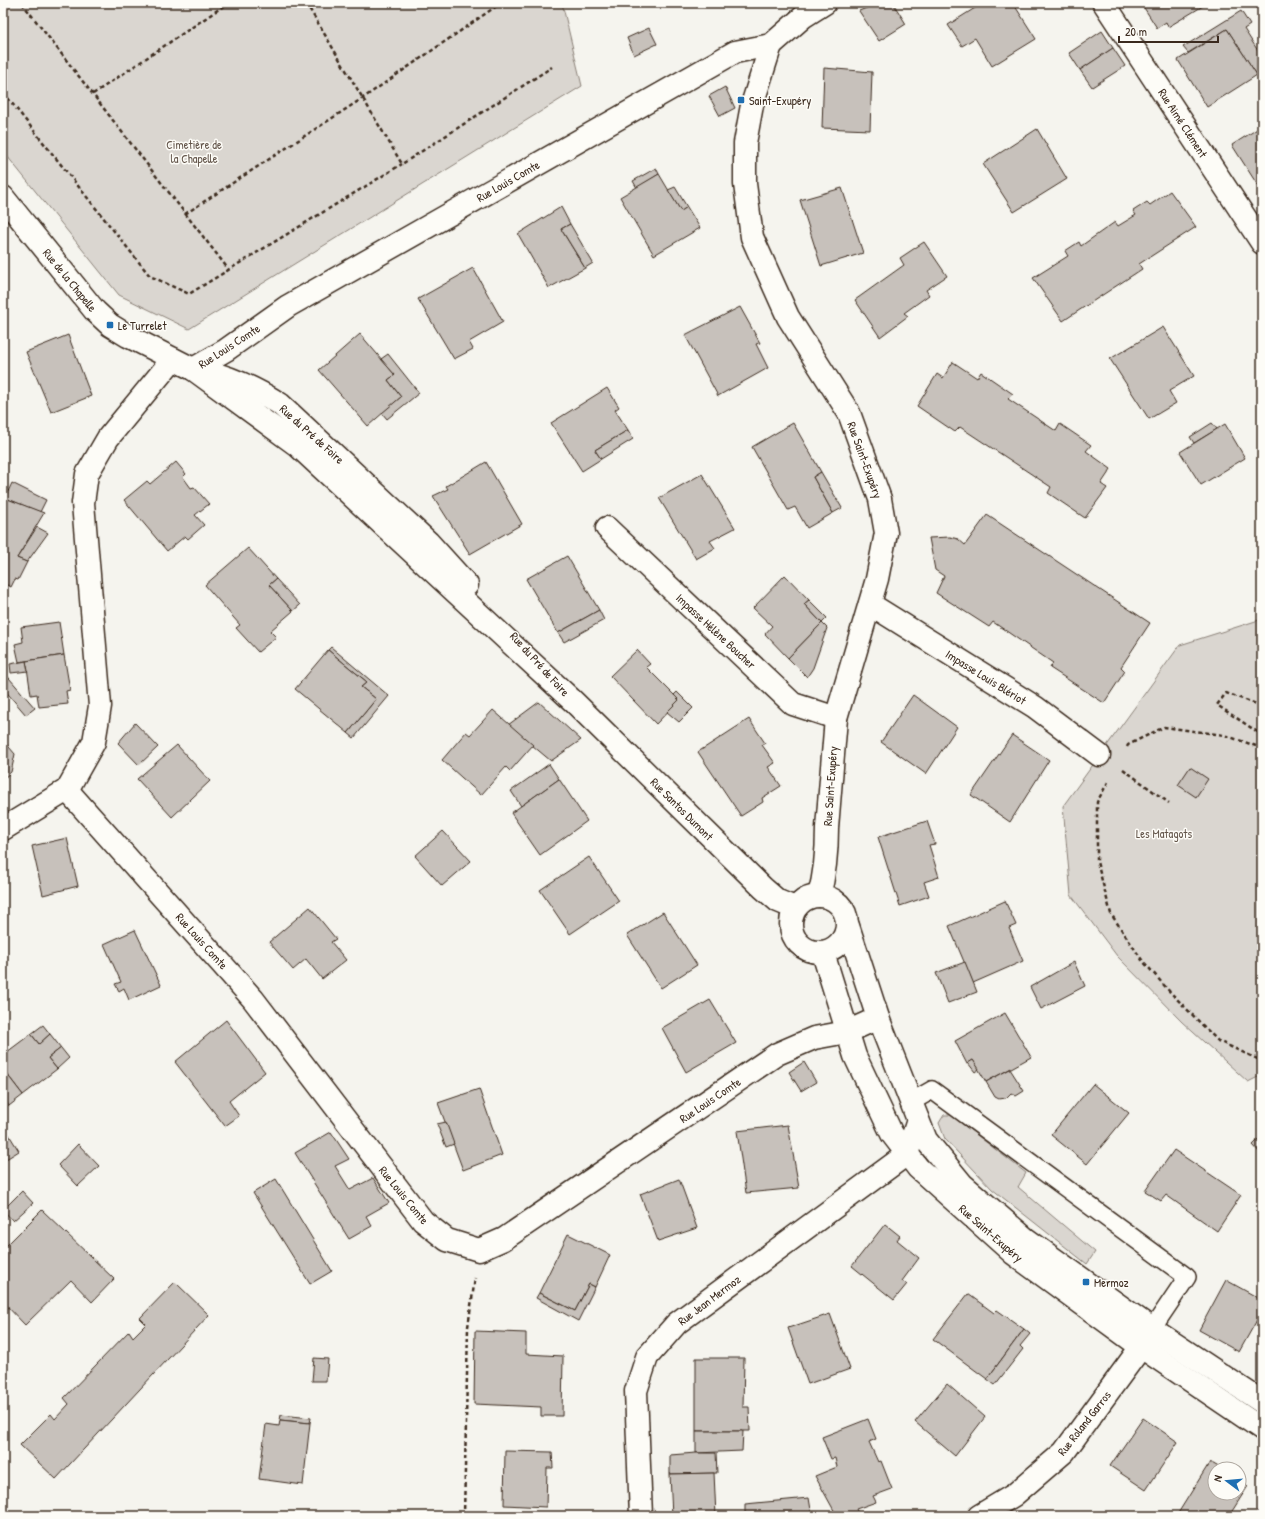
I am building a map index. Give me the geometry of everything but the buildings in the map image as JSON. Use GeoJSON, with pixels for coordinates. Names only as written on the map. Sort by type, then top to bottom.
{"type":"FeatureCollection","features":[{"type":"Feature","properties":{"kind":"street"},"geometry":{"type":"LineString","coordinates":[[771,45],[803,17],[825,3]]}},
{"type":"Feature","properties":{"kind":"street","name":"Rue Aimé Clément"},"geometry":{"type":"LineString","coordinates":[[1104,3],[1262,243]]}},
{"type":"Feature","properties":{"kind":"street","name":"Rue Louis Comte"},"geometry":{"type":"LineString","coordinates":[[193,369],[226,350],[288,306],[735,52],[771,45]]}},
{"type":"Feature","properties":{"kind":"street","name":"Rue Saint-Exupéry"},"geometry":{"type":"LineString","coordinates":[[771,45],[752,105],[745,143],[745,184],[752,237],[788,317],[849,414],[880,499],[886,533],[870,604],[836,718],[827,828],[827,845],[823,883],[819,896]]}},
{"type":"Feature","properties":{"kind":"street","name":"Rue de la Chapelle"},"geometry":{"type":"LineString","coordinates":[[3,197],[95,311],[110,325],[128,336],[193,369]]}},
{"type":"Feature","properties":{"kind":"street"},"geometry":{"type":"LineString","coordinates":[[3,829],[67,790],[94,742],[100,706],[83,503],[87,474],[108,438],[173,359]]}},
{"type":"Feature","properties":{"kind":"street","name":"Rue du Pré de Foire"},"geometry":{"type":"LineString","coordinates":[[193,369],[297,445],[574,702]]}},
{"type":"Feature","properties":{"kind":"street","name":"Impasse Hélène Boucher"},"geometry":{"type":"LineString","coordinates":[[607,528],[793,704],[836,718]]}},
{"type":"Feature","properties":{"kind":"street","name":"Impasse Louis Blériot"},"geometry":{"type":"LineString","coordinates":[[870,604],[1035,707],[1098,754]]}},
{"type":"Feature","properties":{"kind":"street","name":"Rue Santos Dumont"},"geometry":{"type":"LineString","coordinates":[[574,702],[763,888],[778,901],[795,908]]}},
{"type":"Feature","properties":{"kind":"street","name":"Rue Louis Comte"},"geometry":{"type":"LineString","coordinates":[[67,790],[253,999],[423,1221],[448,1240],[478,1250],[504,1239],[777,1054],[814,1038],[847,1032]]}},
{"type":"Feature","properties":{"kind":"street"},"geometry":{"type":"LineString","coordinates":[[819,896],[828,897],[837,902],[843,908],[848,926],[844,939],[835,948],[823,953],[812,952],[802,948],[795,939],[791,929],[791,919],[795,908],[810,897],[819,896]]}},
{"type":"Feature","properties":{"kind":"street","name":"Rue Saint-Exupéry"},"geometry":{"type":"LineString","coordinates":[[848,926],[878,1018],[926,1140],[962,1184],[1146,1338],[1262,1429]]}},
{"type":"Feature","properties":{"kind":"street","name":"Rue Saint-Exupéry"},"geometry":{"type":"LineString","coordinates":[[823,953],[855,1056],[892,1134],[918,1168],[1014,1254],[1146,1338],[1262,1402]]}},
{"type":"Feature","properties":{"kind":"street"},"geometry":{"type":"LineString","coordinates":[[847,1032],[878,1018]]}},
{"type":"Feature","properties":{"kind":"street"},"geometry":{"type":"LineString","coordinates":[[907,1154],[915,1111]]}},
{"type":"Feature","properties":{"kind":"street","name":"Rue Jean Mermoz"},"geometry":{"type":"LineString","coordinates":[[641,1516],[636,1391],[647,1357],[677,1323],[907,1154]]}},
{"type":"Feature","properties":{"kind":"street","name":"Rue Roland Garros"},"geometry":{"type":"LineString","coordinates":[[979,1516],[1014,1496],[1064,1452],[1146,1338]]}},
{"type":"Feature","properties":{"kind":"lane"},"geometry":{"type":"LineString","coordinates":[[915,1111],[932,1090],[1187,1277],[1146,1338]]}},
{"type":"Feature","properties":{"kind":"path"},"geometry":{"type":"LineString","coordinates":[[22,3],[229,270]]}},
{"type":"Feature","properties":{"kind":"path"},"geometry":{"type":"LineString","coordinates":[[93,94],[228,3]]}},
{"type":"Feature","properties":{"kind":"path"},"geometry":{"type":"LineString","coordinates":[[306,3],[402,164]]}},
{"type":"Feature","properties":{"kind":"path"},"geometry":{"type":"LineString","coordinates":[[185,214],[363,98],[501,3]]}},
{"type":"Feature","properties":{"kind":"path"},"geometry":{"type":"LineString","coordinates":[[3,92],[150,276],[189,294],[402,164],[552,67]]}},
{"type":"Feature","properties":{"kind":"path"},"geometry":{"type":"LineString","coordinates":[[1262,706],[1226,693],[1217,705],[1262,736]]}},
{"type":"Feature","properties":{"kind":"path"},"geometry":{"type":"LineString","coordinates":[[1262,748],[1224,735],[1164,727],[1128,745],[1097,802],[1097,862],[1111,914],[1142,960],[1170,992],[1218,1041],[1262,1061]]}},
{"type":"Feature","properties":{"kind":"path"},"geometry":{"type":"LineString","coordinates":[[1098,754],[1117,765],[1169,803]]}},
{"type":"Feature","properties":{"kind":"path"},"geometry":{"type":"LineString","coordinates":[[464,1516],[468,1328],[478,1250]]}},
{"type":"Feature","properties":{"kind":"green space","name":"Cimetière de la Chapelle"},"geometry":{"type":"Polygon","coordinates":[[[3,3],[562,3],[582,86],[189,329],[119,295],[3,151],[3,3]]]}},
{"type":"Feature","properties":{"kind":"green space","name":"Les Matagots"},"geometry":{"type":"Polygon","coordinates":[[[1262,619],[1262,1075],[1248,1082],[1182,1022],[1117,956],[1071,895],[1063,806],[1180,645],[1262,619]]]}},
{"type":"Feature","properties":{"kind":"green space"},"geometry":{"type":"Polygon","coordinates":[[[944,1115],[951,1115],[1026,1173],[1018,1187],[1095,1252],[1087,1264],[992,1189],[945,1139],[939,1123],[944,1115]]]}},
{"type":"Feature","properties":{"kind":"place","name":"Saint-Exupéry"},"geometry":{"type":"Point","coordinates":[741,100]}},
{"type":"Feature","properties":{"kind":"place","name":"Le Turrelet"},"geometry":{"type":"Point","coordinates":[110,325]}},
{"type":"Feature","properties":{"kind":"place","name":"Mermoz"},"geometry":{"type":"Point","coordinates":[1086,1282]}}]}
